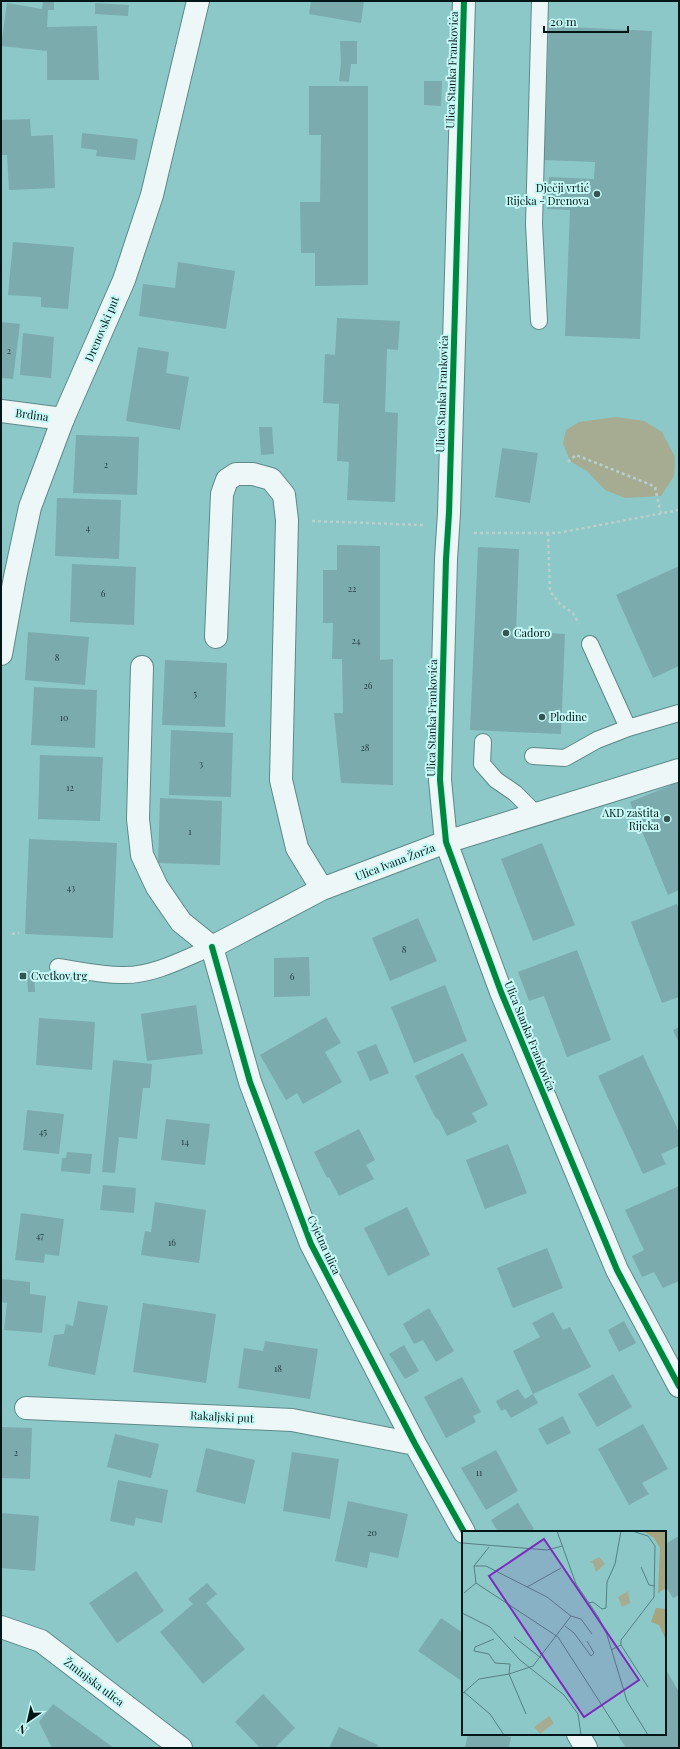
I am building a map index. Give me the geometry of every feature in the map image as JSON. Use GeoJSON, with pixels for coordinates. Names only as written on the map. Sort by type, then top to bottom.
{"type":"FeatureCollection","features":[{"type":"Feature","properties":{"kind":"street","name":"Drenovski put"},"geometry":{"type":"LineString","coordinates":[[1,654],[30,507],[63,419],[124,280],[152,195],[198,1]]}},
{"type":"Feature","properties":{"kind":"street","name":"Ulica Stanka Frankovića"},"geometry":{"type":"LineString","coordinates":[[464,1],[440,780],[446,842],[501,992],[617,1270],[679,1386]]}},
{"type":"Feature","properties":{"kind":"street","name":"Brdina"},"geometry":{"type":"LineString","coordinates":[[1,411],[63,419]]}},
{"type":"Feature","properties":{"kind":"street"},"geometry":{"type":"LineString","coordinates":[[216,637],[222,494],[227,480],[236,474],[253,474],[271,479],[284,495],[287,520],[281,780],[297,848],[322,889]]}},
{"type":"Feature","properties":{"kind":"street"},"geometry":{"type":"LineString","coordinates":[[142,667],[138,819],[142,855],[157,887],[181,922],[212,947]]}},
{"type":"Feature","properties":{"kind":"street","name":"Ulica Ivana Žorža"},"geometry":{"type":"LineString","coordinates":[[212,947],[322,889],[446,842],[679,770]]}},
{"type":"Feature","properties":{"kind":"street","name":"Cvjetna ulica"},"geometry":{"type":"LineString","coordinates":[[212,947],[250,1082],[311,1244],[415,1444],[463,1531]]}},
{"type":"Feature","properties":{"kind":"street","name":"Rakaljski put"},"geometry":{"type":"LineString","coordinates":[[26,1408],[292,1420],[415,1444]]}},
{"type":"Feature","properties":{"kind":"street","name":"Žminjska ulica"},"geometry":{"type":"LineString","coordinates":[[1,1628],[41,1641],[181,1748]]}},
{"type":"Feature","properties":{"kind":"street"},"geometry":{"type":"LineString","coordinates":[[579,1735],[586,1748]]}},
{"type":"Feature","properties":{"kind":"lane"},"geometry":{"type":"LineString","coordinates":[[539,321],[534,224],[540,1]]}},
{"type":"Feature","properties":{"kind":"lane"},"geometry":{"type":"LineString","coordinates":[[590,644],[628,728]]}},
{"type":"Feature","properties":{"kind":"lane"},"geometry":{"type":"LineString","coordinates":[[533,756],[565,758],[597,740],[628,728],[679,712]]}},
{"type":"Feature","properties":{"kind":"lane"},"geometry":{"type":"LineString","coordinates":[[483,742],[482,764],[496,780],[515,793],[537,815]]}},
{"type":"Feature","properties":{"kind":"lane"},"geometry":{"type":"LineString","coordinates":[[58,967],[96,973],[126,975],[157,969],[212,947]]}},
{"type":"Feature","properties":{"kind":"path"},"geometry":{"type":"LineString","coordinates":[[568,462],[576,455],[654,487],[661,514]]}},
{"type":"Feature","properties":{"kind":"path"},"geometry":{"type":"LineString","coordinates":[[471,533],[558,533],[679,510]]}},
{"type":"Feature","properties":{"kind":"path"},"geometry":{"type":"LineString","coordinates":[[287,520],[431,526]]}},
{"type":"Feature","properties":{"kind":"path"},"geometry":{"type":"LineString","coordinates":[[548,533],[550,591],[560,604],[573,613],[590,644]]}},
{"type":"Feature","properties":{"kind":"path"},"geometry":{"type":"LineString","coordinates":[[12,934],[19,933]]}},
{"type":"Feature","properties":{"kind":"green space"},"geometry":{"type":"Polygon","coordinates":[[[616,417],[644,421],[662,432],[675,457],[674,476],[661,496],[625,498],[605,490],[587,471],[570,461],[563,443],[566,430],[579,422],[616,417]]]}},
{"type":"Feature","properties":{"kind":"building"},"geometry":{"type":"Polygon","coordinates":[[[43,1],[54,1],[54,10],[48,10],[47,27],[97,26],[99,80],[47,80],[47,51],[1,46],[7,3],[42,9],[43,1]]]}},
{"type":"Feature","properties":{"kind":"building"},"geometry":{"type":"Polygon","coordinates":[[[311,1],[364,1],[361,23],[309,14],[311,1]]]}},
{"type":"Feature","properties":{"kind":"building"},"geometry":{"type":"Polygon","coordinates":[[[95,3],[129,5],[128,16],[95,14],[95,3]]]}},
{"type":"Feature","properties":{"kind":"building","name":"Dječji vrtić Rijeka - Drenova"},"geometry":{"type":"Polygon","coordinates":[[[549,26],[652,31],[640,339],[565,336],[570,210],[547,209],[549,177],[594,179],[595,162],[544,160],[549,26]]]}},
{"type":"Feature","properties":{"kind":"building"},"geometry":{"type":"Polygon","coordinates":[[[340,41],[357,41],[357,64],[351,64],[349,82],[339,81],[341,63],[340,41]]]}},
{"type":"Feature","properties":{"kind":"building"},"geometry":{"type":"Polygon","coordinates":[[[424,81],[442,81],[441,106],[424,105],[424,81]]]}},
{"type":"Feature","properties":{"kind":"building"},"geometry":{"type":"Polygon","coordinates":[[[309,86],[368,86],[368,285],[315,286],[315,253],[301,253],[300,202],[320,202],[321,135],[309,135],[309,86]]]}},
{"type":"Feature","properties":{"kind":"building"},"geometry":{"type":"Polygon","coordinates":[[[30,119],[31,136],[53,135],[55,188],[9,190],[7,155],[1,155],[1,120],[30,119]]]}},
{"type":"Feature","properties":{"kind":"building"},"geometry":{"type":"Polygon","coordinates":[[[82,133],[138,139],[135,160],[96,156],[97,150],[81,148],[82,133]]]}},
{"type":"Feature","properties":{"kind":"building"},"geometry":{"type":"Polygon","coordinates":[[[13,242],[74,247],[68,309],[41,307],[41,297],[8,295],[13,242]]]}},
{"type":"Feature","properties":{"kind":"building"},"geometry":{"type":"Polygon","coordinates":[[[178,262],[235,271],[226,329],[139,316],[143,284],[175,288],[178,262]]]}},
{"type":"Feature","properties":{"kind":"building"},"geometry":{"type":"Polygon","coordinates":[[[337,318],[400,321],[398,350],[387,349],[385,412],[398,413],[395,502],[347,500],[349,462],[337,461],[339,404],[323,403],[325,354],[335,355],[337,318]]]}},
{"type":"Feature","properties":{"kind":"building"},"geometry":{"type":"Polygon","coordinates":[[[1,322],[20,324],[13,379],[1,378],[1,322]]]}},
{"type":"Feature","properties":{"kind":"building"},"geometry":{"type":"Polygon","coordinates":[[[23,333],[54,337],[51,378],[20,375],[23,333]]]}},
{"type":"Feature","properties":{"kind":"building"},"geometry":{"type":"Polygon","coordinates":[[[138,347],[169,352],[166,373],[189,377],[180,430],[126,421],[138,347]]]}},
{"type":"Feature","properties":{"kind":"building"},"geometry":{"type":"Polygon","coordinates":[[[259,427],[272,427],[274,454],[261,455],[259,427]]]}},
{"type":"Feature","properties":{"kind":"building"},"geometry":{"type":"Polygon","coordinates":[[[76,435],[139,437],[137,495],[73,493],[76,435]]]}},
{"type":"Feature","properties":{"kind":"building"},"geometry":{"type":"Polygon","coordinates":[[[502,448],[538,453],[530,503],[495,497],[502,448]]]}},
{"type":"Feature","properties":{"kind":"building"},"geometry":{"type":"Polygon","coordinates":[[[57,498],[121,500],[119,559],[55,556],[57,498]]]}},
{"type":"Feature","properties":{"kind":"building"},"geometry":{"type":"Polygon","coordinates":[[[337,545],[380,546],[380,660],[393,659],[393,785],[341,783],[334,713],[343,713],[342,659],[332,659],[333,623],[323,623],[323,570],[337,570],[337,545]]]}},
{"type":"Feature","properties":{"kind":"building"},"geometry":{"type":"Polygon","coordinates":[[[478,547],[519,549],[516,631],[565,634],[561,734],[470,730],[478,547]]]}},
{"type":"Feature","properties":{"kind":"building"},"geometry":{"type":"Polygon","coordinates":[[[72,564],[136,567],[134,625],[70,622],[72,564]]]}},
{"type":"Feature","properties":{"kind":"building"},"geometry":{"type":"Polygon","coordinates":[[[679,566],[679,666],[653,678],[616,595],[679,566]]]}},
{"type":"Feature","properties":{"kind":"building"},"geometry":{"type":"Polygon","coordinates":[[[28,632],[89,637],[85,685],[25,680],[28,632]]]}},
{"type":"Feature","properties":{"kind":"building"},"geometry":{"type":"Polygon","coordinates":[[[165,660],[227,663],[225,727],[162,725],[165,660]]]}},
{"type":"Feature","properties":{"kind":"building"},"geometry":{"type":"Polygon","coordinates":[[[34,687],[97,690],[95,748],[31,745],[34,687]]]}},
{"type":"Feature","properties":{"kind":"building"},"geometry":{"type":"Polygon","coordinates":[[[171,730],[233,733],[231,797],[169,795],[171,730]]]}},
{"type":"Feature","properties":{"kind":"building"},"geometry":{"type":"Polygon","coordinates":[[[40,755],[103,757],[100,821],[38,819],[40,755]]]}},
{"type":"Feature","properties":{"kind":"building"},"geometry":{"type":"Polygon","coordinates":[[[679,782],[679,890],[668,895],[630,802],[679,782]]]}},
{"type":"Feature","properties":{"kind":"building"},"geometry":{"type":"Polygon","coordinates":[[[160,798],[222,801],[220,865],[158,863],[160,798]]]}},
{"type":"Feature","properties":{"kind":"building"},"geometry":{"type":"Polygon","coordinates":[[[29,839],[117,843],[113,938],[25,934],[29,839]]]}},
{"type":"Feature","properties":{"kind":"building"},"geometry":{"type":"Polygon","coordinates":[[[542,843],[575,925],[533,941],[501,859],[542,843]]]}},
{"type":"Feature","properties":{"kind":"building"},"geometry":{"type":"Polygon","coordinates":[[[677,904],[679,909],[679,997],[662,1003],[631,922],[677,904]]]}},
{"type":"Feature","properties":{"kind":"building"},"geometry":{"type":"Polygon","coordinates":[[[418,918],[437,961],[390,981],[372,938],[418,918]]]}},
{"type":"Feature","properties":{"kind":"building"},"geometry":{"type":"Polygon","coordinates":[[[577,950],[611,1040],[567,1057],[544,996],[529,1001],[518,972],[577,950]]]}},
{"type":"Feature","properties":{"kind":"building"},"geometry":{"type":"Polygon","coordinates":[[[309,957],[310,996],[274,997],[274,958],[309,957]]]}},
{"type":"Feature","properties":{"kind":"building"},"geometry":{"type":"Polygon","coordinates":[[[27,971],[34,971],[35,992],[28,992],[27,971]]]}},
{"type":"Feature","properties":{"kind":"building"},"geometry":{"type":"Polygon","coordinates":[[[445,985],[467,1041],[414,1063],[391,1007],[445,985]]]}},
{"type":"Feature","properties":{"kind":"building"},"geometry":{"type":"Polygon","coordinates":[[[196,1005],[203,1054],[147,1061],[141,1014],[196,1005]]]}},
{"type":"Feature","properties":{"kind":"building"},"geometry":{"type":"Polygon","coordinates":[[[326,1017],[341,1043],[325,1052],[342,1082],[303,1104],[297,1093],[286,1100],[260,1055],[326,1017]]]}},
{"type":"Feature","properties":{"kind":"building"},"geometry":{"type":"Polygon","coordinates":[[[39,1018],[95,1022],[92,1070],[36,1065],[39,1018]]]}},
{"type":"Feature","properties":{"kind":"building"},"geometry":{"type":"Polygon","coordinates":[[[679,1027],[679,1043],[673,1030],[679,1027]]]}},
{"type":"Feature","properties":{"kind":"building"},"geometry":{"type":"Polygon","coordinates":[[[376,1044],[389,1073],[370,1081],[357,1052],[376,1044]]]}},
{"type":"Feature","properties":{"kind":"building"},"geometry":{"type":"Polygon","coordinates":[[[463,1053],[488,1105],[472,1113],[477,1122],[447,1136],[439,1120],[435,1117],[415,1076],[463,1053]]]}},
{"type":"Feature","properties":{"kind":"building"},"geometry":{"type":"Polygon","coordinates":[[[643,1055],[679,1132],[679,1146],[661,1154],[666,1164],[643,1174],[598,1076],[643,1055]]]}},
{"type":"Feature","properties":{"kind":"building"},"geometry":{"type":"Polygon","coordinates":[[[113,1060],[152,1064],[150,1088],[143,1088],[137,1139],[119,1137],[115,1173],[102,1172],[113,1060]]]}},
{"type":"Feature","properties":{"kind":"building"},"geometry":{"type":"Polygon","coordinates":[[[27,1110],[64,1114],[59,1154],[23,1150],[27,1110]]]}},
{"type":"Feature","properties":{"kind":"building"},"geometry":{"type":"Polygon","coordinates":[[[166,1119],[210,1124],[205,1165],[161,1160],[166,1119]]]}},
{"type":"Feature","properties":{"kind":"building"},"geometry":{"type":"Polygon","coordinates":[[[359,1129],[375,1160],[366,1165],[374,1179],[339,1196],[329,1177],[327,1178],[314,1152],[359,1129]]]}},
{"type":"Feature","properties":{"kind":"building"},"geometry":{"type":"Polygon","coordinates":[[[508,1144],[527,1193],[485,1209],[466,1160],[508,1144]]]}},
{"type":"Feature","properties":{"kind":"building"},"geometry":{"type":"Polygon","coordinates":[[[67,1152],[92,1154],[90,1174],[61,1171],[62,1158],[66,1158],[67,1152]]]}},
{"type":"Feature","properties":{"kind":"building"},"geometry":{"type":"Polygon","coordinates":[[[103,1185],[136,1188],[134,1213],[100,1210],[103,1185]]]}},
{"type":"Feature","properties":{"kind":"building"},"geometry":{"type":"Polygon","coordinates":[[[679,1186],[679,1281],[663,1288],[654,1272],[642,1277],[632,1256],[644,1250],[625,1210],[679,1186]]]}},
{"type":"Feature","properties":{"kind":"building"},"geometry":{"type":"Polygon","coordinates":[[[155,1202],[206,1210],[199,1263],[141,1255],[145,1231],[151,1232],[155,1202]]]}},
{"type":"Feature","properties":{"kind":"building"},"geometry":{"type":"Polygon","coordinates":[[[407,1207],[430,1255],[388,1276],[364,1228],[407,1207]]]}},
{"type":"Feature","properties":{"kind":"building"},"geometry":{"type":"Polygon","coordinates":[[[21,1213],[64,1219],[59,1256],[45,1254],[44,1263],[15,1260],[21,1213]]]}},
{"type":"Feature","properties":{"kind":"building"},"geometry":{"type":"Polygon","coordinates":[[[547,1248],[563,1288],[513,1308],[497,1268],[547,1248]]]}},
{"type":"Feature","properties":{"kind":"building"},"geometry":{"type":"Polygon","coordinates":[[[1,1279],[30,1282],[30,1294],[46,1296],[42,1333],[4,1330],[7,1303],[1,1302],[1,1279]]]}},
{"type":"Feature","properties":{"kind":"building"},"geometry":{"type":"Polygon","coordinates":[[[78,1301],[108,1306],[95,1375],[48,1366],[54,1335],[64,1334],[66,1324],[73,1326],[78,1301]]]}},
{"type":"Feature","properties":{"kind":"building"},"geometry":{"type":"Polygon","coordinates":[[[143,1303],[216,1314],[206,1383],[133,1372],[143,1303]]]}},
{"type":"Feature","properties":{"kind":"building"},"geometry":{"type":"Polygon","coordinates":[[[429,1308],[454,1351],[436,1362],[423,1340],[414,1344],[403,1324],[429,1308]]]}},
{"type":"Feature","properties":{"kind":"building"},"geometry":{"type":"Polygon","coordinates":[[[553,1312],[563,1330],[570,1327],[591,1367],[533,1394],[513,1351],[540,1337],[532,1323],[553,1312]]]}},
{"type":"Feature","properties":{"kind":"building"},"geometry":{"type":"Polygon","coordinates":[[[624,1321],[636,1343],[619,1352],[608,1330],[624,1321]]]}},
{"type":"Feature","properties":{"kind":"building"},"geometry":{"type":"Polygon","coordinates":[[[265,1341],[318,1349],[310,1399],[238,1388],[244,1348],[263,1351],[265,1341]]]}},
{"type":"Feature","properties":{"kind":"building"},"geometry":{"type":"Polygon","coordinates":[[[404,1345],[419,1371],[405,1379],[389,1354],[404,1345]]]}},
{"type":"Feature","properties":{"kind":"building"},"geometry":{"type":"Polygon","coordinates":[[[613,1374],[632,1407],[597,1427],[578,1394],[613,1374]]]}},
{"type":"Feature","properties":{"kind":"building"},"geometry":{"type":"Polygon","coordinates":[[[462,1377],[481,1412],[473,1416],[476,1422],[446,1438],[424,1397],[462,1377]]]}},
{"type":"Feature","properties":{"kind":"building"},"geometry":{"type":"Polygon","coordinates":[[[518,1389],[525,1399],[533,1394],[538,1403],[511,1418],[505,1409],[501,1411],[496,1401],[518,1389]]]}},
{"type":"Feature","properties":{"kind":"building"},"geometry":{"type":"Polygon","coordinates":[[[563,1416],[571,1433],[547,1445],[538,1429],[563,1416]]]}},
{"type":"Feature","properties":{"kind":"building"},"geometry":{"type":"Polygon","coordinates":[[[643,1424],[668,1469],[642,1483],[649,1494],[629,1505],[598,1449],[643,1424]]]}},
{"type":"Feature","properties":{"kind":"building"},"geometry":{"type":"Polygon","coordinates":[[[1,1427],[32,1428],[30,1479],[1,1478],[1,1427]]]}},
{"type":"Feature","properties":{"kind":"building"},"geometry":{"type":"Polygon","coordinates":[[[115,1434],[159,1444],[151,1478],[107,1467],[115,1434]]]}},
{"type":"Feature","properties":{"kind":"building"},"geometry":{"type":"Polygon","coordinates":[[[206,1448],[255,1460],[245,1504],[196,1492],[206,1448]]]}},
{"type":"Feature","properties":{"kind":"building"},"geometry":{"type":"Polygon","coordinates":[[[496,1450],[518,1491],[486,1510],[461,1468],[496,1450]]]}},
{"type":"Feature","properties":{"kind":"building"},"geometry":{"type":"Polygon","coordinates":[[[292,1452],[339,1459],[330,1519],[283,1511],[292,1452]]]}},
{"type":"Feature","properties":{"kind":"building"},"geometry":{"type":"Polygon","coordinates":[[[118,1480],[168,1490],[162,1523],[136,1518],[134,1526],[110,1521],[118,1480]]]}},
{"type":"Feature","properties":{"kind":"building"},"geometry":{"type":"Polygon","coordinates":[[[348,1501],[408,1514],[398,1558],[370,1552],[367,1568],[335,1561],[348,1501]]]}},
{"type":"Feature","properties":{"kind":"building"},"geometry":{"type":"Polygon","coordinates":[[[518,1503],[534,1529],[531,1531],[497,1531],[491,1520],[518,1503]]]}},
{"type":"Feature","properties":{"kind":"building"},"geometry":{"type":"Polygon","coordinates":[[[1,1513],[39,1516],[35,1571],[1,1568],[1,1513]]]}},
{"type":"Feature","properties":{"kind":"building"},"geometry":{"type":"Polygon","coordinates":[[[679,1536],[679,1595],[673,1598],[666,1587],[666,1543],[679,1536]]]}},
{"type":"Feature","properties":{"kind":"building"},"geometry":{"type":"Polygon","coordinates":[[[136,1571],[164,1611],[117,1643],[89,1603],[136,1571]]]}},
{"type":"Feature","properties":{"kind":"building"},"geometry":{"type":"Polygon","coordinates":[[[207,1583],[217,1594],[206,1603],[245,1649],[203,1684],[160,1632],[193,1604],[188,1599],[207,1583]]]}},
{"type":"Feature","properties":{"kind":"building"},"geometry":{"type":"Polygon","coordinates":[[[441,1618],[462,1632],[462,1681],[418,1651],[441,1618]]]}},
{"type":"Feature","properties":{"kind":"building"},"geometry":{"type":"Polygon","coordinates":[[[666,1670],[679,1692],[679,1748],[626,1748],[618,1735],[666,1735],[666,1670]]]}},
{"type":"Feature","properties":{"kind":"building"},"geometry":{"type":"Polygon","coordinates":[[[263,1694],[295,1728],[275,1748],[260,1748],[235,1722],[263,1694]]]}},
{"type":"Feature","properties":{"kind":"building"},"geometry":{"type":"Polygon","coordinates":[[[53,1704],[114,1748],[52,1748],[39,1722],[53,1704]]]}},
{"type":"Feature","properties":{"kind":"building"},"geometry":{"type":"Polygon","coordinates":[[[339,1727],[378,1745],[377,1748],[329,1748],[339,1727]]]}},
{"type":"Feature","properties":{"kind":"building"},"geometry":{"type":"Polygon","coordinates":[[[468,1735],[500,1735],[511,1737],[509,1748],[465,1748],[468,1735]]]}},
{"type":"Feature","properties":{"kind":"cycle path"},"geometry":{"type":"LineString","coordinates":[[464,1],[440,780],[446,842],[501,992],[617,1270],[679,1386]]}},
{"type":"Feature","properties":{"kind":"cycle path"},"geometry":{"type":"LineString","coordinates":[[212,947],[250,1082],[311,1244],[415,1444],[463,1531]]}},
{"type":"Feature","properties":{"kind":"place","name":"Dječji vrtić Rijeka - Drenova"},"geometry":{"type":"Point","coordinates":[597,194]}},
{"type":"Feature","properties":{"kind":"place","name":"Cadoro"},"geometry":{"type":"Point","coordinates":[506,633]}},
{"type":"Feature","properties":{"kind":"place","name":"Plodine"},"geometry":{"type":"Point","coordinates":[542,717]}},
{"type":"Feature","properties":{"kind":"place","name":"AKD zaštita Rijeka"},"geometry":{"type":"Point","coordinates":[667,819]}},
{"type":"Feature","properties":{"kind":"place","name":"Cvetkov trg"},"geometry":{"type":"Point","coordinates":[23,976]}}]}
